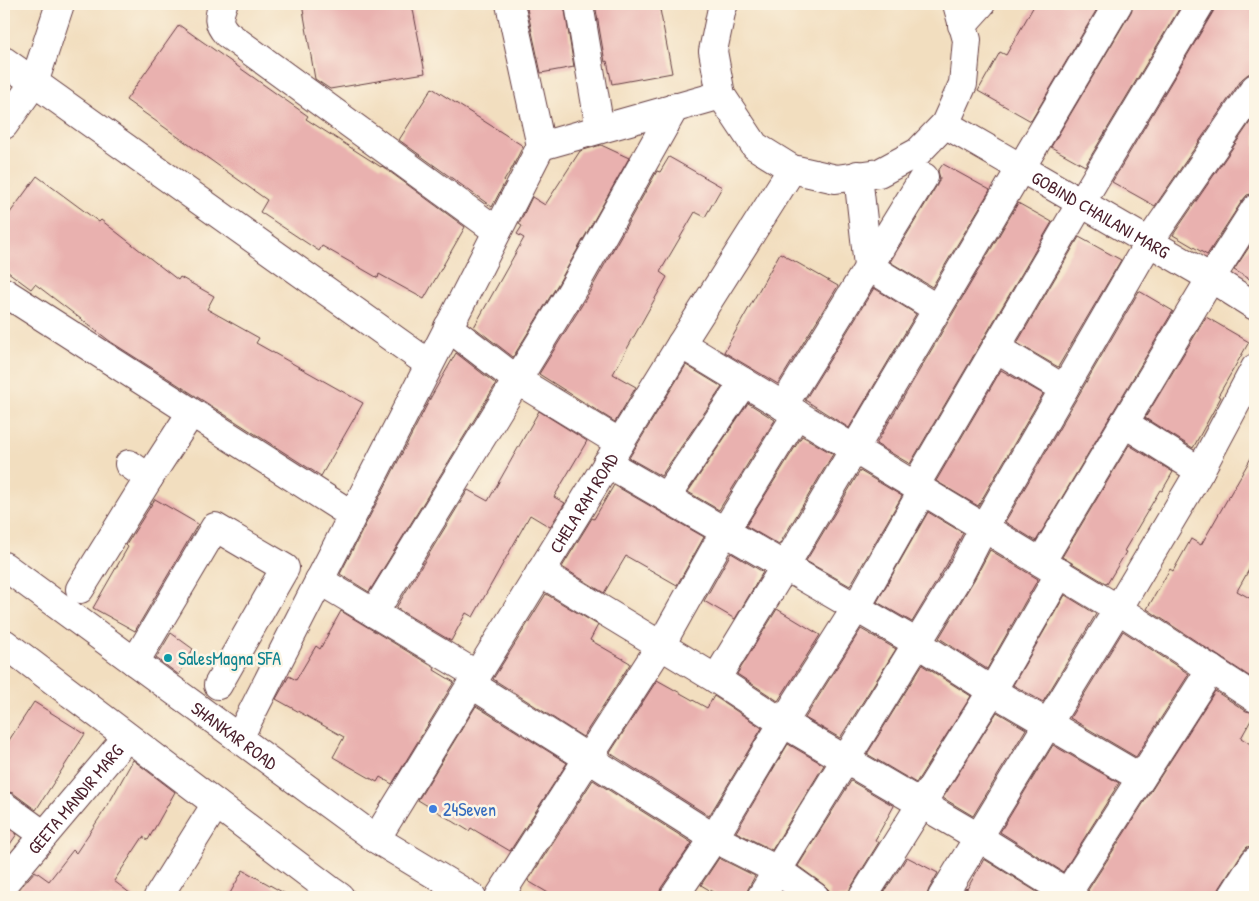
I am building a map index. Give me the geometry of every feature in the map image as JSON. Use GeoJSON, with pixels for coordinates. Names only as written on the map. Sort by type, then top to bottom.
{"type":"FeatureCollection","features":[{"type":"Feature","properties":{"kind":"street"},"geometry":{"type":"LineString","coordinates":[[4,125],[34,83],[60,4]]}},
{"type":"Feature","properties":{"kind":"street"},"geometry":{"type":"LineString","coordinates":[[223,4],[219,15],[220,26],[227,34],[497,231]]}},
{"type":"Feature","properties":{"kind":"street"},"geometry":{"type":"LineString","coordinates":[[239,738],[541,146],[510,4]]}},
{"type":"Feature","properties":{"kind":"street"},"geometry":{"type":"LineString","coordinates":[[579,4],[600,129]]}},
{"type":"Feature","properties":{"kind":"street"},"geometry":{"type":"LineString","coordinates":[[721,6],[713,51],[721,94],[755,146],[792,169],[836,179],[879,173],[918,152],[945,124],[963,84],[967,40],[959,14],[981,4]]}},
{"type":"Feature","properties":{"kind":"street"},"geometry":{"type":"LineString","coordinates":[[716,679],[1118,4]]}},
{"type":"Feature","properties":{"kind":"street"},"geometry":{"type":"LineString","coordinates":[[674,897],[714,838],[783,723],[856,608],[996,348],[1200,4]]}},
{"type":"Feature","properties":{"kind":"street"},"geometry":{"type":"LineString","coordinates":[[4,61],[429,364]]}},
{"type":"Feature","properties":{"kind":"street"},"geometry":{"type":"LineString","coordinates":[[761,897],[961,572],[984,527],[1149,242],[1255,88]]}},
{"type":"Feature","properties":{"kind":"street"},"geometry":{"type":"LineString","coordinates":[[541,146],[721,94]]}},
{"type":"Feature","properties":{"kind":"street"},"geometry":{"type":"LineString","coordinates":[[374,613],[571,292],[675,107]]}},
{"type":"Feature","properties":{"kind":"street","name":"GOBIND CHAILANI MARG"},"geometry":{"type":"LineString","coordinates":[[945,124],[1211,278],[1255,306]]}},
{"type":"Feature","properties":{"kind":"street","name":"CHELA RAM ROAD"},"geometry":{"type":"LineString","coordinates":[[376,839],[681,344],[792,169]]}},
{"type":"Feature","properties":{"kind":"street"},"geometry":{"type":"LineString","coordinates":[[858,175],[868,266]]}},
{"type":"Feature","properties":{"kind":"street"},"geometry":{"type":"LineString","coordinates":[[499,897],[661,645],[726,531],[868,266],[924,177]]}},
{"type":"Feature","properties":{"kind":"street"},"geometry":{"type":"LineString","coordinates":[[863,897],[992,691],[1050,568],[1124,423],[1211,278],[1255,209]]}},
{"type":"Feature","properties":{"kind":"street"},"geometry":{"type":"LineString","coordinates":[[868,266],[936,309]]}},
{"type":"Feature","properties":{"kind":"street"},"geometry":{"type":"LineString","coordinates":[[4,292],[352,515]]}},
{"type":"Feature","properties":{"kind":"street"},"geometry":{"type":"LineString","coordinates":[[448,327],[614,453],[666,497],[917,643],[1048,725],[1141,778]]}},
{"type":"Feature","properties":{"kind":"street"},"geometry":{"type":"LineString","coordinates":[[681,344],[1118,609],[1255,698]]}},
{"type":"Feature","properties":{"kind":"street"},"geometry":{"type":"LineString","coordinates":[[996,348],[1064,388]]}},
{"type":"Feature","properties":{"kind":"street"},"geometry":{"type":"LineString","coordinates":[[942,897],[1048,725],[1200,471],[1255,368]]}},
{"type":"Feature","properties":{"kind":"street"},"geometry":{"type":"LineString","coordinates":[[666,497],[744,382]]}},
{"type":"Feature","properties":{"kind":"street"},"geometry":{"type":"LineString","coordinates":[[80,589],[139,471],[191,412]]}},
{"type":"Feature","properties":{"kind":"street"},"geometry":{"type":"LineString","coordinates":[[1124,423],[1200,471]]}},
{"type":"Feature","properties":{"kind":"street"},"geometry":{"type":"LineString","coordinates":[[135,662],[215,527],[285,568],[218,684]]}},
{"type":"Feature","properties":{"kind":"street","name":"SHANKAR ROAD"},"geometry":{"type":"LineString","coordinates":[[4,566],[376,839],[472,897]]}},
{"type":"Feature","properties":{"kind":"street"},"geometry":{"type":"LineString","coordinates":[[540,572],[716,679],[783,723],[978,837],[1069,896],[1141,778],[1211,669]]}},
{"type":"Feature","properties":{"kind":"street"},"geometry":{"type":"LineString","coordinates":[[319,580],[374,613],[588,758],[714,838],[777,870],[815,897]]}},
{"type":"Feature","properties":{"kind":"street"},"geometry":{"type":"LineString","coordinates":[[4,643],[332,895]]}},
{"type":"Feature","properties":{"kind":"street","name":"GEETA MANDIR MARG"},"geometry":{"type":"LineString","coordinates":[[4,883],[127,737]]}},
{"type":"Feature","properties":{"kind":"street"},"geometry":{"type":"LineString","coordinates":[[158,897],[216,804]]}},
{"type":"Feature","properties":{"kind":"street"},"geometry":{"type":"LineString","coordinates":[[4,806],[44,835]]}},
{"type":"Feature","properties":{"kind":"street"},"geometry":{"type":"LineString","coordinates":[[1232,897],[1255,861]]}},
{"type":"Feature","properties":{"kind":"building"},"geometry":{"type":"Polygon","coordinates":[[[302,4],[412,4],[425,73],[330,89],[315,79],[302,4]]]}},
{"type":"Feature","properties":{"kind":"building"},"geometry":{"type":"Polygon","coordinates":[[[526,4],[564,4],[574,67],[541,73],[526,4]]]}},
{"type":"Feature","properties":{"kind":"building"},"geometry":{"type":"Polygon","coordinates":[[[595,4],[659,4],[672,73],[612,84],[607,61],[605,62],[595,4]]]}},
{"type":"Feature","properties":{"kind":"building"},"geometry":{"type":"Polygon","coordinates":[[[1035,4],[1100,4],[1031,121],[978,91],[1000,52],[1006,55],[1035,4]]]}},
{"type":"Feature","properties":{"kind":"building"},"geometry":{"type":"Polygon","coordinates":[[[1134,4],[1182,4],[1085,166],[1051,147],[1134,4]]]}},
{"type":"Feature","properties":{"kind":"building"},"geometry":{"type":"Polygon","coordinates":[[[1216,4],[1255,4],[1255,73],[1248,74],[1242,79],[1155,206],[1112,182],[1216,4]]]}},
{"type":"Feature","properties":{"kind":"building"},"geometry":{"type":"Polygon","coordinates":[[[179,25],[308,116],[306,119],[382,166],[465,227],[424,299],[379,274],[378,278],[322,246],[319,251],[260,212],[267,200],[126,100],[179,25]]]}},
{"type":"Feature","properties":{"kind":"building"},"geometry":{"type":"Polygon","coordinates":[[[432,88],[523,146],[492,207],[399,140],[432,88]]]}},
{"type":"Feature","properties":{"kind":"building"},"geometry":{"type":"Polygon","coordinates":[[[1255,115],[1255,193],[1247,195],[1242,201],[1207,255],[1173,235],[1255,115]]]}},
{"type":"Feature","properties":{"kind":"building"},"geometry":{"type":"Polygon","coordinates":[[[601,145],[629,158],[558,284],[513,357],[474,327],[524,238],[517,234],[522,226],[519,224],[532,197],[545,205],[580,151],[601,145]]]}},
{"type":"Feature","properties":{"kind":"building"},"geometry":{"type":"Polygon","coordinates":[[[669,157],[722,187],[705,217],[695,212],[660,272],[667,277],[613,374],[636,387],[615,422],[539,374],[585,300],[657,171],[660,172],[669,157]]]}},
{"type":"Feature","properties":{"kind":"building"},"geometry":{"type":"Polygon","coordinates":[[[943,164],[990,190],[932,287],[890,262],[937,185],[940,178],[938,171],[943,164]]]}},
{"type":"Feature","properties":{"kind":"building"},"geometry":{"type":"Polygon","coordinates":[[[37,176],[99,222],[101,220],[178,280],[180,277],[214,296],[207,309],[259,338],[256,343],[363,403],[321,476],[111,342],[35,284],[31,289],[4,269],[4,221],[37,176]]]}},
{"type":"Feature","properties":{"kind":"building"},"geometry":{"type":"Polygon","coordinates":[[[1018,203],[1052,222],[910,464],[876,444],[1018,203]]]}},
{"type":"Feature","properties":{"kind":"building"},"geometry":{"type":"Polygon","coordinates":[[[1079,237],[1121,260],[1058,367],[1017,343],[1079,237]]]}},
{"type":"Feature","properties":{"kind":"building"},"geometry":{"type":"Polygon","coordinates":[[[1255,238],[1255,282],[1234,270],[1255,238]]]}},
{"type":"Feature","properties":{"kind":"building"},"geometry":{"type":"Polygon","coordinates":[[[780,253],[838,286],[778,384],[724,352],[780,253]]]}},
{"type":"Feature","properties":{"kind":"building"},"geometry":{"type":"Polygon","coordinates":[[[874,288],[916,314],[849,428],[805,400],[874,288]]]}},
{"type":"Feature","properties":{"kind":"building"},"geometry":{"type":"Polygon","coordinates":[[[1139,291],[1173,311],[1036,541],[1005,522],[1139,291]]]}},
{"type":"Feature","properties":{"kind":"building"},"geometry":{"type":"Polygon","coordinates":[[[1206,317],[1249,342],[1218,396],[1221,397],[1193,448],[1145,418],[1206,317]]]}},
{"type":"Feature","properties":{"kind":"building"},"geometry":{"type":"Polygon","coordinates":[[[456,353],[496,384],[369,592],[340,574],[431,397],[456,353]]]}},
{"type":"Feature","properties":{"kind":"building"},"geometry":{"type":"Polygon","coordinates":[[[686,365],[722,387],[661,476],[629,458],[686,365]]]}},
{"type":"Feature","properties":{"kind":"building"},"geometry":{"type":"Polygon","coordinates":[[[1001,370],[1043,394],[978,506],[936,481],[1001,370]]]}},
{"type":"Feature","properties":{"kind":"building"},"geometry":{"type":"Polygon","coordinates":[[[748,403],[775,420],[719,510],[688,492],[748,403]]]}},
{"type":"Feature","properties":{"kind":"building"},"geometry":{"type":"Polygon","coordinates":[[[539,411],[587,441],[554,497],[565,503],[550,527],[530,515],[473,617],[466,613],[451,641],[396,608],[468,490],[488,501],[539,411]]]}},
{"type":"Feature","properties":{"kind":"building"},"geometry":{"type":"Polygon","coordinates":[[[802,436],[833,454],[779,545],[746,526],[802,436]]]}},
{"type":"Feature","properties":{"kind":"building"},"geometry":{"type":"Polygon","coordinates":[[[1129,445],[1173,472],[1162,491],[1160,490],[1124,551],[1126,552],[1107,584],[1062,557],[1129,445]]]}},
{"type":"Feature","properties":{"kind":"building"},"geometry":{"type":"Polygon","coordinates":[[[1255,451],[1255,559],[1237,591],[1255,601],[1255,680],[1147,609],[1170,569],[1173,571],[1191,539],[1201,545],[1255,451]]]}},
{"type":"Feature","properties":{"kind":"building"},"geometry":{"type":"Polygon","coordinates":[[[860,471],[902,496],[850,586],[806,561],[860,471]]]}},
{"type":"Feature","properties":{"kind":"building"},"geometry":{"type":"Polygon","coordinates":[[[614,485],[704,537],[677,585],[626,556],[604,593],[562,567],[614,485]]]}},
{"type":"Feature","properties":{"kind":"building"},"geometry":{"type":"Polygon","coordinates":[[[155,499],[198,524],[135,631],[93,608],[128,547],[126,545],[155,499]]]}},
{"type":"Feature","properties":{"kind":"building"},"geometry":{"type":"Polygon","coordinates":[[[928,512],[963,533],[947,564],[912,622],[877,602],[928,512]]]}},
{"type":"Feature","properties":{"kind":"building"},"geometry":{"type":"Polygon","coordinates":[[[990,550],[1038,579],[987,669],[939,638],[990,550]]]}},
{"type":"Feature","properties":{"kind":"building"},"geometry":{"type":"Polygon","coordinates":[[[731,553],[763,572],[735,619],[704,601],[731,553]]]}},
{"type":"Feature","properties":{"kind":"building"},"geometry":{"type":"Polygon","coordinates":[[[546,594],[598,625],[590,640],[630,663],[583,737],[493,679],[546,594]]]}},
{"type":"Feature","properties":{"kind":"building"},"geometry":{"type":"Polygon","coordinates":[[[1065,595],[1096,614],[1043,702],[1013,685],[1065,595]]]}},
{"type":"Feature","properties":{"kind":"building"},"geometry":{"type":"Polygon","coordinates":[[[777,609],[820,635],[778,701],[737,674],[777,609]]]}},
{"type":"Feature","properties":{"kind":"building"},"geometry":{"type":"Polygon","coordinates":[[[341,611],[435,668],[434,670],[454,682],[392,784],[380,777],[377,782],[333,757],[344,737],[276,699],[289,676],[296,680],[316,646],[320,649],[341,611]]]}},
{"type":"Feature","properties":{"kind":"building"},"geometry":{"type":"Polygon","coordinates":[[[861,629],[896,649],[840,738],[805,718],[861,629]]]}},
{"type":"Feature","properties":{"kind":"building"},"geometry":{"type":"Polygon","coordinates":[[[1123,631],[1189,674],[1136,757],[1070,718],[1123,631]]]}},
{"type":"Feature","properties":{"kind":"building"},"geometry":{"type":"Polygon","coordinates":[[[171,633],[193,649],[179,675],[156,658],[171,633]]]}},
{"type":"Feature","properties":{"kind":"building"},"geometry":{"type":"Polygon","coordinates":[[[922,665],[971,696],[916,783],[867,754],[922,665]]]}},
{"type":"Feature","properties":{"kind":"building"},"geometry":{"type":"Polygon","coordinates":[[[657,680],[707,708],[714,696],[762,728],[709,816],[610,753],[657,680]]]}},
{"type":"Feature","properties":{"kind":"building"},"geometry":{"type":"Polygon","coordinates":[[[1215,691],[1246,711],[1255,713],[1241,738],[1255,747],[1255,845],[1247,847],[1242,853],[1219,889],[1217,897],[1090,897],[1088,890],[1215,691]]]}},
{"type":"Feature","properties":{"kind":"building"},"geometry":{"type":"Polygon","coordinates":[[[34,702],[85,734],[36,810],[13,793],[4,791],[4,748],[34,702]]]}},
{"type":"Feature","properties":{"kind":"building"},"geometry":{"type":"Polygon","coordinates":[[[476,706],[567,763],[510,851],[471,828],[469,831],[418,800],[476,706]]]}},
{"type":"Feature","properties":{"kind":"building"},"geometry":{"type":"Polygon","coordinates":[[[997,712],[1026,729],[973,816],[943,798],[997,712]]]}},
{"type":"Feature","properties":{"kind":"building"},"geometry":{"type":"Polygon","coordinates":[[[788,744],[824,765],[772,850],[736,832],[788,744]]]}},
{"type":"Feature","properties":{"kind":"building"},"geometry":{"type":"Polygon","coordinates":[[[1053,745],[1119,783],[1063,872],[1000,832],[1053,745]]]}},
{"type":"Feature","properties":{"kind":"building"},"geometry":{"type":"Polygon","coordinates":[[[133,760],[175,792],[148,840],[143,837],[114,881],[135,897],[10,897],[16,893],[35,871],[49,881],[73,850],[76,853],[108,805],[133,760]]]}},
{"type":"Feature","properties":{"kind":"building"},"geometry":{"type":"Polygon","coordinates":[[[593,780],[692,843],[661,888],[658,897],[555,897],[528,881],[593,780]]]}},
{"type":"Feature","properties":{"kind":"building"},"geometry":{"type":"Polygon","coordinates":[[[851,781],[894,806],[875,840],[879,842],[850,889],[848,897],[830,897],[829,890],[824,885],[798,866],[851,781]]]}},
{"type":"Feature","properties":{"kind":"building"},"geometry":{"type":"Polygon","coordinates":[[[4,825],[17,834],[6,850],[9,852],[4,859],[4,825]]]}},
{"type":"Feature","properties":{"kind":"building"},"geometry":{"type":"Polygon","coordinates":[[[907,857],[938,873],[926,897],[881,897],[907,857]]]}},
{"type":"Feature","properties":{"kind":"building"},"geometry":{"type":"Polygon","coordinates":[[[719,858],[755,876],[745,897],[721,897],[701,885],[719,858]]]}},
{"type":"Feature","properties":{"kind":"building"},"geometry":{"type":"Polygon","coordinates":[[[984,859],[1045,897],[960,897],[967,889],[984,859]]]}},
{"type":"Feature","properties":{"kind":"building"},"geometry":{"type":"Polygon","coordinates":[[[243,870],[291,897],[228,897],[243,870]]]}},
{"type":"Feature","properties":{"kind":"place","name":"SalesMagna SFA"},"geometry":{"type":"Point","coordinates":[168,658]}},
{"type":"Feature","properties":{"kind":"place","name":"24Seven"},"geometry":{"type":"Point","coordinates":[433,809]}}]}
